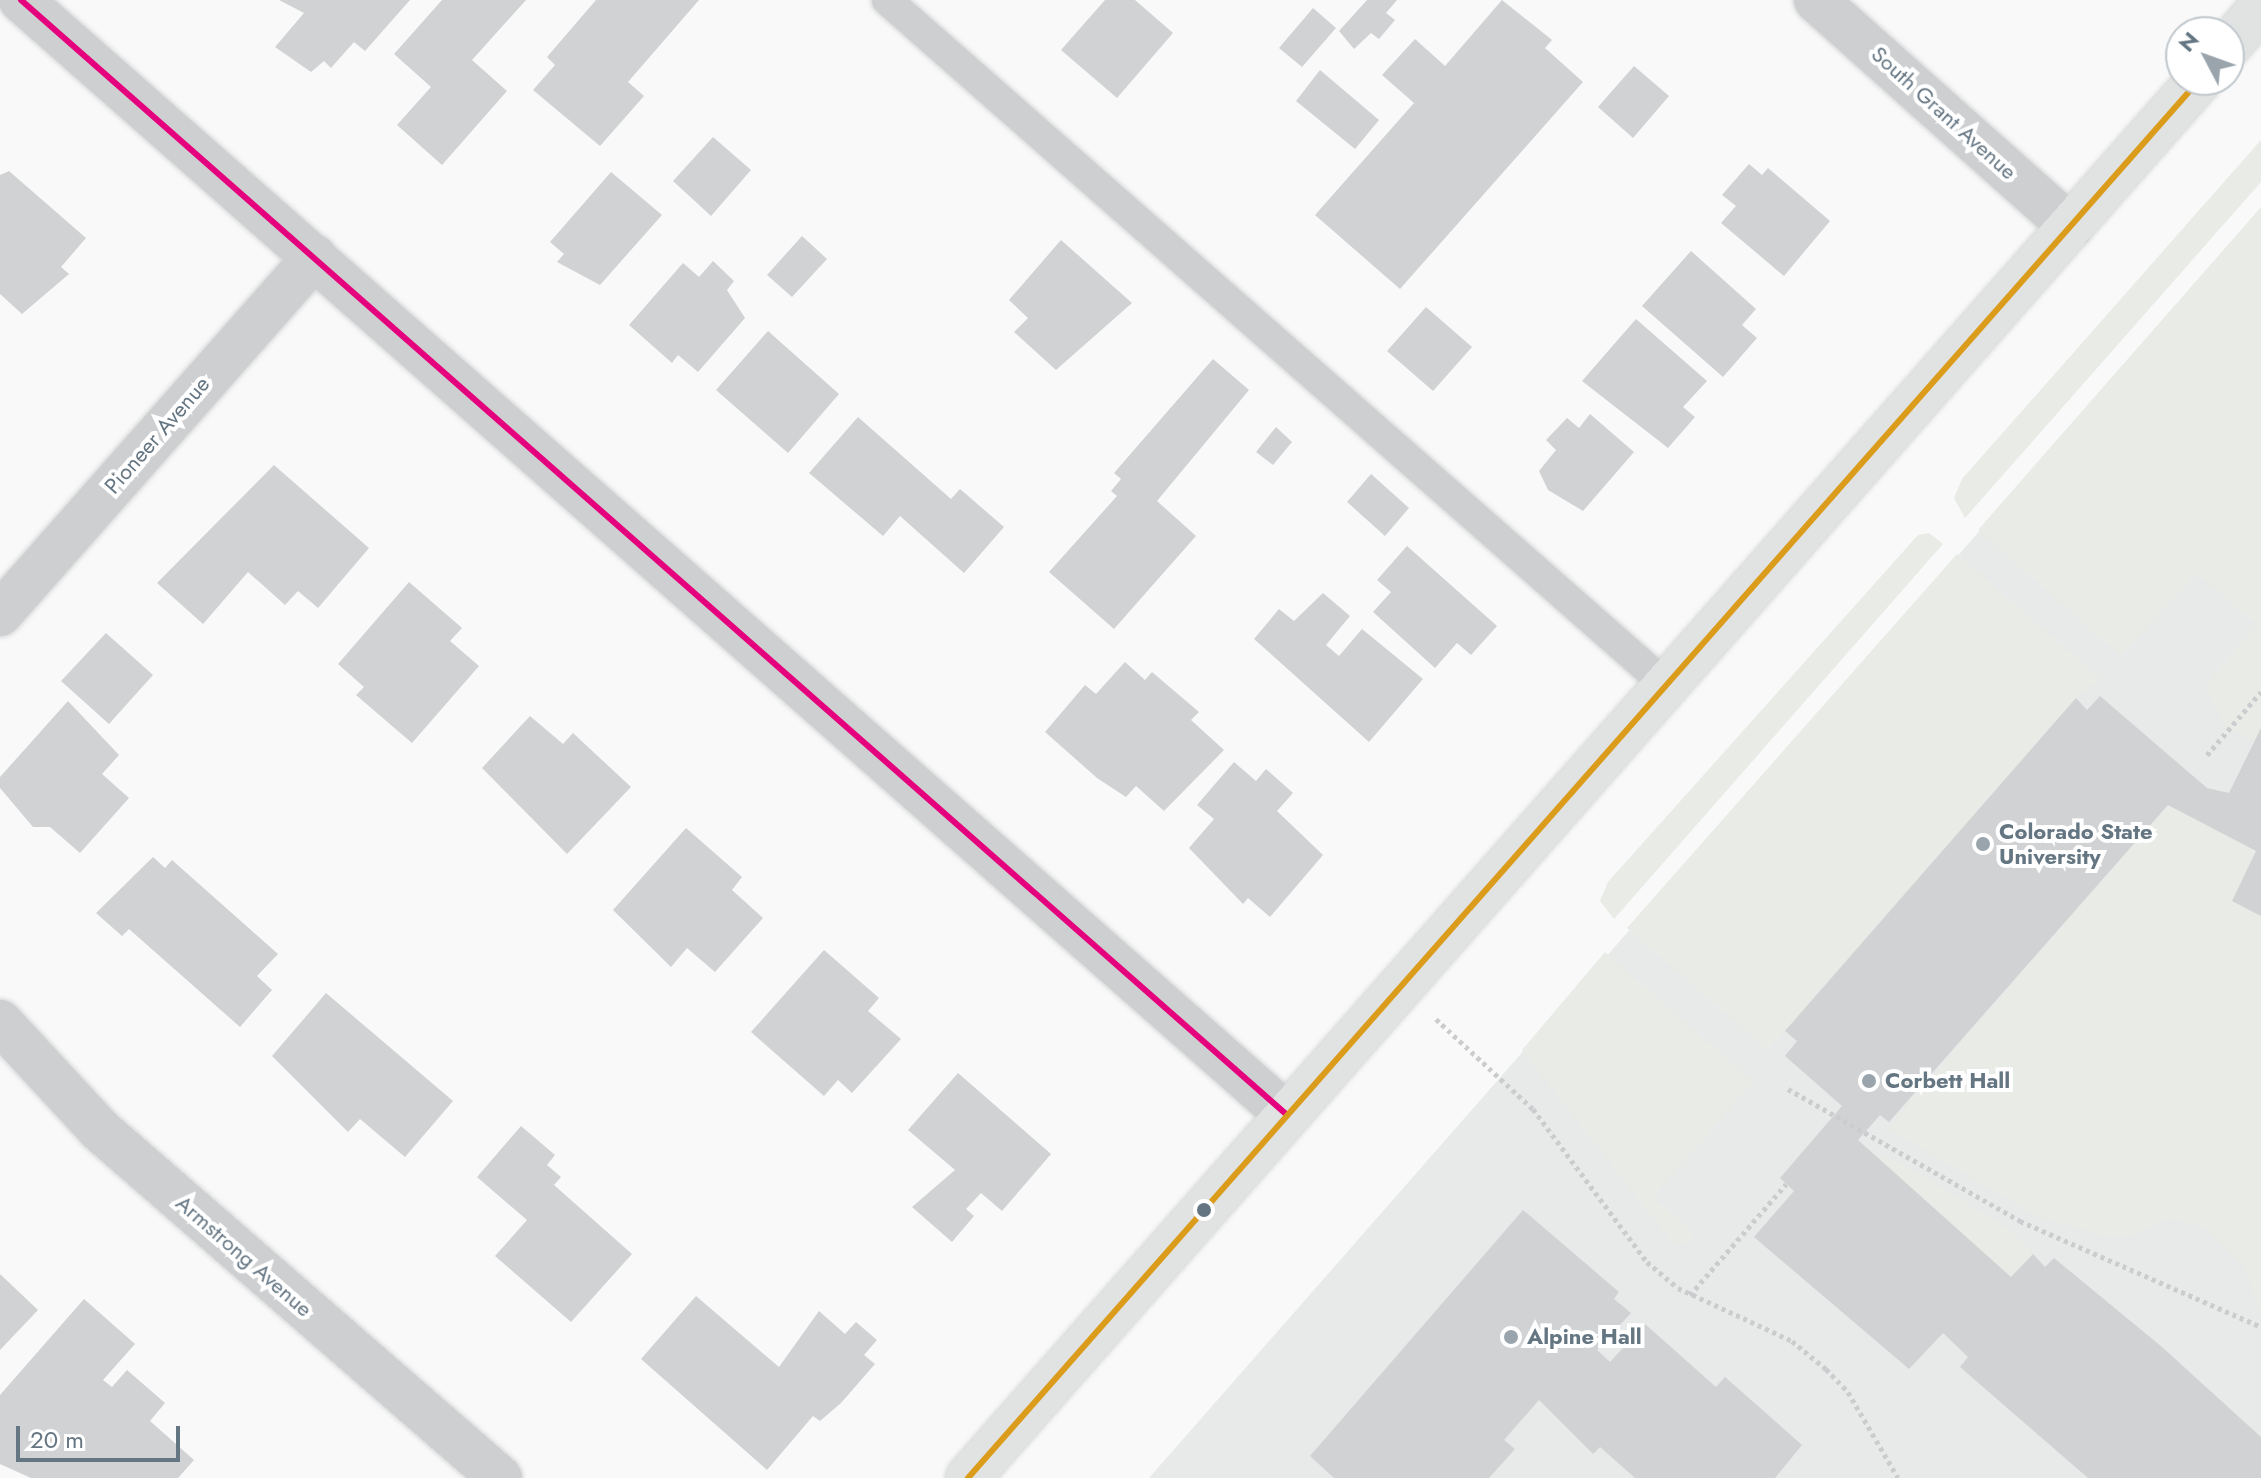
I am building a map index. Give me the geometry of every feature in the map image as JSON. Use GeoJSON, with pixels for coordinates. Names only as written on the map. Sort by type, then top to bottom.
{"type":"FeatureCollection","features":[{"type":"Feature","properties":{"kind":"main road"},"geometry":{"type":"LineString","coordinates":[[2245,26],[2261,8]]}},
{"type":"Feature","properties":{"kind":"main road"},"geometry":{"type":"LineString","coordinates":[[968,1478],[2185,96]]}},
{"type":"Feature","properties":{"kind":"street"},"geometry":{"type":"LineString","coordinates":[[21,0],[1287,1115]]}},
{"type":"Feature","properties":{"kind":"street","name":"South Grant Avenue"},"geometry":{"type":"LineString","coordinates":[[1816,0],[2071,227]]}},
{"type":"Feature","properties":{"kind":"street","name":"Pioneer Avenue"},"geometry":{"type":"LineString","coordinates":[[0,614],[315,257]]}},
{"type":"Feature","properties":{"kind":"street","name":"Armstrong Avenue"},"geometry":{"type":"LineString","coordinates":[[0,1022],[100,1130],[500,1478]]}},
{"type":"Feature","properties":{"kind":"lane"},"geometry":{"type":"LineString","coordinates":[[887,0],[1666,685]]}},
{"type":"Feature","properties":{"kind":"path"},"geometry":{"type":"LineString","coordinates":[[2207,755],[2261,692]]}},
{"type":"Feature","properties":{"kind":"path"},"geometry":{"type":"LineString","coordinates":[[1400,986],[1533,1109],[1640,1253],[1690,1295],[1792,1341],[1826,1369],[1848,1392],[1898,1478]]}},
{"type":"Feature","properties":{"kind":"path"},"geometry":{"type":"LineString","coordinates":[[1788,1089],[2020,1221],[2261,1327]]}},
{"type":"Feature","properties":{"kind":"path"},"geometry":{"type":"LineString","coordinates":[[1690,1295],[1786,1184]]}},
{"type":"Feature","properties":{"kind":"shaded area"},"geometry":{"type":"Polygon","coordinates":[[[2261,140],[2261,182],[1965,518],[1954,498],[1962,479],[2261,140]]]}},
{"type":"Feature","properties":{"kind":"shaded area"},"geometry":{"type":"Polygon","coordinates":[[[2261,207],[2261,728],[2255,740],[2226,726],[2204,687],[2257,625],[2196,573],[2121,656],[1978,530],[2261,207]]]}},
{"type":"Feature","properties":{"kind":"shaded area","name":"Colorado State University"},"geometry":{"type":"Polygon","coordinates":[[[2261,210],[2261,1478],[1149,1478],[2261,210]]]}},
{"type":"Feature","properties":{"kind":"shaded area"},"geometry":{"type":"Polygon","coordinates":[[[1929,533],[1943,544],[1614,919],[1600,901],[1608,882],[1918,535],[1929,533]]]}},
{"type":"Feature","properties":{"kind":"shaded area"},"geometry":{"type":"Polygon","coordinates":[[[1957,554],[2101,679],[2076,698],[1768,1050],[1627,928],[1957,554]]]}},
{"type":"Feature","properties":{"kind":"shaded area"},"geometry":{"type":"Polygon","coordinates":[[[2168,805],[2256,851],[2232,901],[2261,916],[2261,1313],[2244,1267],[2203,1227],[2169,1218],[2137,1235],[2108,1237],[2037,1216],[1887,1128],[2168,805]]]}},
{"type":"Feature","properties":{"kind":"shaded area"},"geometry":{"type":"Polygon","coordinates":[[[1605,952],[1753,1082],[1653,1197],[1695,1235],[1686,1244],[1671,1241],[1522,1050],[1605,952]]]}},
{"type":"Feature","properties":{"kind":"shaded area"},"geometry":{"type":"Polygon","coordinates":[[[1877,1157],[1895,1159],[2012,1231],[2033,1254],[2011,1277],[1877,1157]]]}},
{"type":"Feature","properties":{"kind":"building"},"geometry":{"type":"Polygon","coordinates":[[[279,0],[410,0],[365,51],[354,42],[331,68],[324,61],[311,72],[275,47],[304,13],[279,0]]]}},
{"type":"Feature","properties":{"kind":"building"},"geometry":{"type":"Polygon","coordinates":[[[442,0],[526,0],[472,60],[507,91],[442,165],[397,125],[431,87],[394,54],[442,0]]]}},
{"type":"Feature","properties":{"kind":"building"},"geometry":{"type":"Polygon","coordinates":[[[596,0],[699,0],[628,82],[644,96],[600,146],[533,90],[555,65],[547,57],[596,0]]]}},
{"type":"Feature","properties":{"kind":"building"},"geometry":{"type":"Polygon","coordinates":[[[1105,0],[1135,0],[1173,33],[1117,98],[1061,50],[1105,0]]]}},
{"type":"Feature","properties":{"kind":"building"},"geometry":{"type":"Polygon","coordinates":[[[1367,0],[1397,0],[1386,13],[1395,20],[1379,39],[1371,33],[1354,49],[1339,31],[1367,0]]]}},
{"type":"Feature","properties":{"kind":"building"},"geometry":{"type":"Polygon","coordinates":[[[1502,0],[1552,40],[1545,48],[1583,82],[1400,289],[1315,215],[1414,103],[1382,75],[1415,39],[1445,66],[1502,0]]]}},
{"type":"Feature","properties":{"kind":"building"},"geometry":{"type":"Polygon","coordinates":[[[1313,8],[1336,28],[1302,67],[1279,48],[1313,8]]]}},
{"type":"Feature","properties":{"kind":"building"},"geometry":{"type":"Polygon","coordinates":[[[1634,66],[1669,96],[1633,138],[1598,107],[1634,66]]]}},
{"type":"Feature","properties":{"kind":"building"},"geometry":{"type":"Polygon","coordinates":[[[1320,70],[1379,120],[1355,149],[1296,101],[1320,70]]]}},
{"type":"Feature","properties":{"kind":"building"},"geometry":{"type":"Polygon","coordinates":[[[713,137],[751,170],[711,216],[673,181],[713,137]]]}},
{"type":"Feature","properties":{"kind":"building"},"geometry":{"type":"Polygon","coordinates":[[[1749,164],[1762,175],[1768,168],[1830,221],[1784,276],[1721,223],[1736,206],[1722,195],[1749,164]]]}},
{"type":"Feature","properties":{"kind":"building"},"geometry":{"type":"Polygon","coordinates":[[[9,171],[86,238],[61,267],[69,274],[22,314],[0,294],[0,175],[9,171]]]}},
{"type":"Feature","properties":{"kind":"building"},"geometry":{"type":"Polygon","coordinates":[[[611,172],[662,215],[600,285],[557,262],[564,254],[550,242],[611,172]]]}},
{"type":"Feature","properties":{"kind":"building"},"geometry":{"type":"Polygon","coordinates":[[[802,236],[827,259],[792,297],[767,275],[802,236]]]}},
{"type":"Feature","properties":{"kind":"building"},"geometry":{"type":"Polygon","coordinates":[[[1061,240],[1132,303],[1056,370],[1014,332],[1028,318],[1009,300],[1061,240]]]}},
{"type":"Feature","properties":{"kind":"building"},"geometry":{"type":"Polygon","coordinates":[[[1691,251],[1756,309],[1742,325],[1757,338],[1723,377],[1642,306],[1691,251]]]}},
{"type":"Feature","properties":{"kind":"building"},"geometry":{"type":"Polygon","coordinates":[[[713,261],[734,281],[727,290],[745,318],[698,372],[678,355],[672,363],[629,325],[683,263],[699,277],[713,261]]]}},
{"type":"Feature","properties":{"kind":"building"},"geometry":{"type":"Polygon","coordinates":[[[1426,307],[1472,347],[1433,391],[1387,351],[1426,307]]]}},
{"type":"Feature","properties":{"kind":"building"},"geometry":{"type":"Polygon","coordinates":[[[1636,319],[1707,381],[1683,407],[1695,417],[1668,448],[1582,381],[1636,319]]]}},
{"type":"Feature","properties":{"kind":"building"},"geometry":{"type":"Polygon","coordinates":[[[768,331],[839,394],[788,453],[716,390],[768,331]]]}},
{"type":"Feature","properties":{"kind":"building"},"geometry":{"type":"Polygon","coordinates":[[[1213,359],[1249,390],[1157,501],[1196,536],[1114,629],[1049,572],[1117,496],[1111,491],[1121,479],[1114,473],[1213,359]]]}},
{"type":"Feature","properties":{"kind":"building"},"geometry":{"type":"Polygon","coordinates":[[[1590,414],[1634,452],[1583,511],[1548,490],[1539,471],[1556,450],[1546,440],[1567,418],[1579,428],[1590,414]]]}},
{"type":"Feature","properties":{"kind":"building"},"geometry":{"type":"Polygon","coordinates":[[[858,417],[951,499],[960,489],[1004,527],[964,573],[900,516],[883,536],[809,473],[858,417]]]}},
{"type":"Feature","properties":{"kind":"building"},"geometry":{"type":"Polygon","coordinates":[[[1276,427],[1292,442],[1273,465],[1256,452],[1276,427]]]}},
{"type":"Feature","properties":{"kind":"building"},"geometry":{"type":"Polygon","coordinates":[[[274,465],[369,548],[318,608],[298,591],[285,605],[248,572],[203,624],[157,583],[274,465]]]}},
{"type":"Feature","properties":{"kind":"building"},"geometry":{"type":"Polygon","coordinates":[[[1371,474],[1409,508],[1385,536],[1347,502],[1371,474]]]}},
{"type":"Feature","properties":{"kind":"building"},"geometry":{"type":"Polygon","coordinates":[[[1407,546],[1497,626],[1471,655],[1457,643],[1435,668],[1373,612],[1391,592],[1377,580],[1407,546]]]}},
{"type":"Feature","properties":{"kind":"building"},"geometry":{"type":"Polygon","coordinates":[[[409,582],[462,628],[450,641],[479,666],[412,743],[356,695],[364,687],[338,664],[409,582]]]}},
{"type":"Feature","properties":{"kind":"building"},"geometry":{"type":"Polygon","coordinates":[[[1323,593],[1350,616],[1326,645],[1339,656],[1362,629],[1423,679],[1369,742],[1254,639],[1279,609],[1294,621],[1323,593]]]}},
{"type":"Feature","properties":{"kind":"building"},"geometry":{"type":"Polygon","coordinates":[[[106,633],[153,675],[109,724],[61,681],[106,633]]]}},
{"type":"Feature","properties":{"kind":"building"},"geometry":{"type":"Polygon","coordinates":[[[1125,662],[1145,680],[1152,672],[1199,712],[1191,720],[1224,750],[1164,811],[1136,786],[1126,797],[1097,778],[1045,732],[1085,685],[1096,694],[1125,662]]]}},
{"type":"Feature","properties":{"kind":"building","name":"Corbett Hall"},"geometry":{"type":"Polygon","coordinates":[[[2100,696],[2207,788],[2229,793],[2261,728],[2261,916],[2232,901],[2256,851],[2168,805],[1889,1122],[1880,1115],[1858,1140],[2011,1277],[2033,1254],[2045,1267],[2054,1258],[2162,1347],[2261,1437],[2261,1478],[2088,1478],[1960,1367],[1968,1357],[1943,1333],[1909,1369],[1754,1237],[1794,1191],[1780,1178],[1842,1106],[1785,1056],[1797,1041],[1785,1031],[2076,698],[2087,710],[2100,696]]]}},
{"type":"Feature","properties":{"kind":"building"},"geometry":{"type":"Polygon","coordinates":[[[68,701],[119,755],[102,774],[129,798],[80,853],[50,827],[33,827],[0,788],[0,777],[68,701]]]}},
{"type":"Feature","properties":{"kind":"building"},"geometry":{"type":"Polygon","coordinates":[[[530,716],[563,744],[573,733],[631,787],[567,854],[482,768],[530,716]]]}},
{"type":"Feature","properties":{"kind":"building"},"geometry":{"type":"Polygon","coordinates":[[[1234,762],[1256,781],[1266,769],[1293,793],[1277,811],[1323,855],[1270,917],[1248,898],[1243,904],[1189,848],[1214,819],[1197,805],[1234,762]]]}},
{"type":"Feature","properties":{"kind":"building"},"geometry":{"type":"Polygon","coordinates":[[[686,828],[742,877],[732,890],[763,918],[715,972],[687,948],[671,967],[613,910],[686,828]]]}},
{"type":"Feature","properties":{"kind":"building"},"geometry":{"type":"Polygon","coordinates":[[[153,857],[165,868],[172,860],[278,954],[257,976],[272,990],[240,1027],[129,929],[122,936],[96,913],[153,857]]]}},
{"type":"Feature","properties":{"kind":"building"},"geometry":{"type":"Polygon","coordinates":[[[824,950],[879,998],[868,1011],[901,1039],[852,1093],[838,1080],[824,1096],[751,1032],[824,950]]]}},
{"type":"Feature","properties":{"kind":"building"},"geometry":{"type":"Polygon","coordinates":[[[326,993],[453,1101],[405,1157],[360,1119],[348,1132],[272,1056],[326,993]]]}},
{"type":"Feature","properties":{"kind":"building"},"geometry":{"type":"Polygon","coordinates":[[[958,1073],[1051,1154],[1002,1211],[981,1193],[966,1209],[974,1216],[952,1242],[912,1207],[955,1170],[908,1130],[958,1073]]]}},
{"type":"Feature","properties":{"kind":"building"},"geometry":{"type":"Polygon","coordinates":[[[521,1126],[555,1155],[547,1165],[561,1177],[554,1185],[632,1254],[571,1322],[495,1256],[527,1220],[477,1177],[521,1126]]]}},
{"type":"Feature","properties":{"kind":"building","name":"Alpine Hall"},"geometry":{"type":"Polygon","coordinates":[[[1523,1210],[1619,1292],[1614,1299],[1631,1313],[1597,1350],[1610,1362],[1645,1324],[1716,1387],[1725,1377],[1802,1445],[1775,1478],[1635,1478],[1600,1447],[1593,1454],[1539,1400],[1504,1440],[1515,1449],[1489,1478],[1334,1478],[1310,1456],[1523,1210]]]}},
{"type":"Feature","properties":{"kind":"building"},"geometry":{"type":"Polygon","coordinates":[[[0,1274],[38,1310],[0,1350],[0,1274]]]}},
{"type":"Feature","properties":{"kind":"building"},"geometry":{"type":"Polygon","coordinates":[[[696,1296],[779,1367],[819,1311],[845,1334],[856,1322],[877,1340],[864,1355],[875,1364],[841,1403],[820,1421],[813,1416],[767,1470],[641,1359],[696,1296]]]}},
{"type":"Feature","properties":{"kind":"building"},"geometry":{"type":"Polygon","coordinates":[[[84,1299],[135,1344],[103,1380],[112,1387],[127,1370],[165,1403],[150,1421],[194,1460],[178,1478],[31,1478],[0,1464],[0,1395],[84,1299]]]}},
{"type":"Feature","properties":{"kind":"transit line"},"geometry":{"type":"LineString","coordinates":[[21,0],[1287,1115]]}},
{"type":"Feature","properties":{"kind":"transit line"},"geometry":{"type":"LineString","coordinates":[[968,1478],[2185,96]]}},
{"type":"Feature","properties":{"kind":"place","name":"Colorado State University"},"geometry":{"type":"Point","coordinates":[1983,844]}},
{"type":"Feature","properties":{"kind":"place","name":"Corbett Hall"},"geometry":{"type":"Point","coordinates":[1869,1081]}},
{"type":"Feature","properties":{"kind":"place","name":"Alpine Hall"},"geometry":{"type":"Point","coordinates":[1511,1337]}}]}
